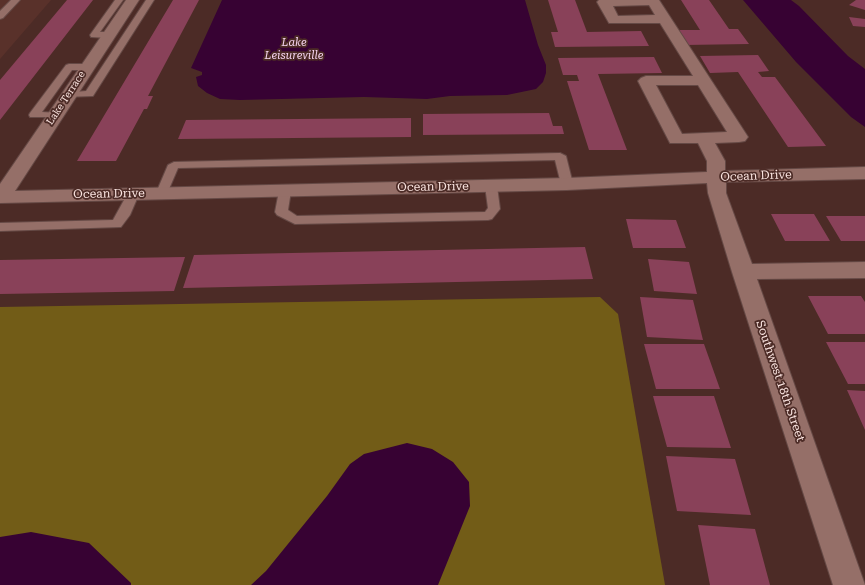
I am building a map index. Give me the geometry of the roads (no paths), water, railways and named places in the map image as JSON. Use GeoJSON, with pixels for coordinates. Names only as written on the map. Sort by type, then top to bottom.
{"type":"FeatureCollection","features":[{"type":"Feature","properties":{"kind":"street","name":"Lake Terrace"},"geometry":{"type":"LineString","coordinates":[[1,197],[54,115],[109,35],[121,8],[133,0]]}},
{"type":"Feature","properties":{"kind":"street"},"geometry":{"type":"LineString","coordinates":[[664,19],[703,80],[739,137],[676,139],[646,82],[703,80]]}},
{"type":"Feature","properties":{"kind":"street","name":"Southwest 18th Street"},"geometry":{"type":"LineString","coordinates":[[704,138],[716,161],[717,193],[849,585]]}},
{"type":"Feature","properties":{"kind":"street","name":"Ocean Drive"},"geometry":{"type":"LineString","coordinates":[[1,197],[567,184],[717,177],[865,173]]}},
{"type":"Feature","properties":{"kind":"street"},"geometry":{"type":"LineString","coordinates":[[743,272],[865,270]]}},
{"type":"Feature","properties":{"kind":"lane"},"geometry":{"type":"LineString","coordinates":[[0,16],[16,0]]}},
{"type":"Feature","properties":{"kind":"lane"},"geometry":{"type":"LineString","coordinates":[[68,95],[89,94],[150,0]]}},
{"type":"Feature","properties":{"kind":"lane"},"geometry":{"type":"LineString","coordinates":[[121,8],[140,15]]}},
{"type":"Feature","properties":{"kind":"lane"},"geometry":{"type":"LineString","coordinates":[[54,115],[34,115],[69,67],[87,67]]}},
{"type":"Feature","properties":{"kind":"lane"},"geometry":{"type":"LineString","coordinates":[[162,193],[174,165],[190,164],[560,156],[567,184]]}},
{"type":"Feature","properties":{"kind":"lane"},"geometry":{"type":"LineString","coordinates":[[285,191],[281,212],[295,220],[488,216],[494,209],[491,186]]}},
{"type":"Feature","properties":{"kind":"lane"},"geometry":{"type":"LineString","coordinates":[[0,227],[117,224],[124,215],[133,194]]}},
{"type":"Feature","properties":{"kind":"water","name":"Lake Leisureville"},"geometry":{"type":"Polygon","coordinates":[[[222,0],[525,0],[538,45],[546,65],[546,73],[543,82],[536,89],[507,95],[450,96],[427,99],[364,97],[240,100],[220,99],[207,93],[198,86],[196,77],[202,75],[202,72],[191,68],[222,0]]]}},
{"type":"Feature","properties":{"kind":"water"},"geometry":{"type":"Polygon","coordinates":[[[743,0],[791,0],[799,6],[848,56],[865,69],[865,127],[851,117],[796,62],[743,0]]]}},
{"type":"Feature","properties":{"kind":"water"},"geometry":{"type":"Polygon","coordinates":[[[407,443],[432,449],[453,462],[469,482],[470,506],[438,585],[251,585],[266,571],[327,496],[350,464],[364,454],[407,443]]]}},
{"type":"Feature","properties":{"kind":"water"},"geometry":{"type":"Polygon","coordinates":[[[31,532],[89,543],[131,583],[131,585],[0,585],[0,537],[31,532]]]}}]}
